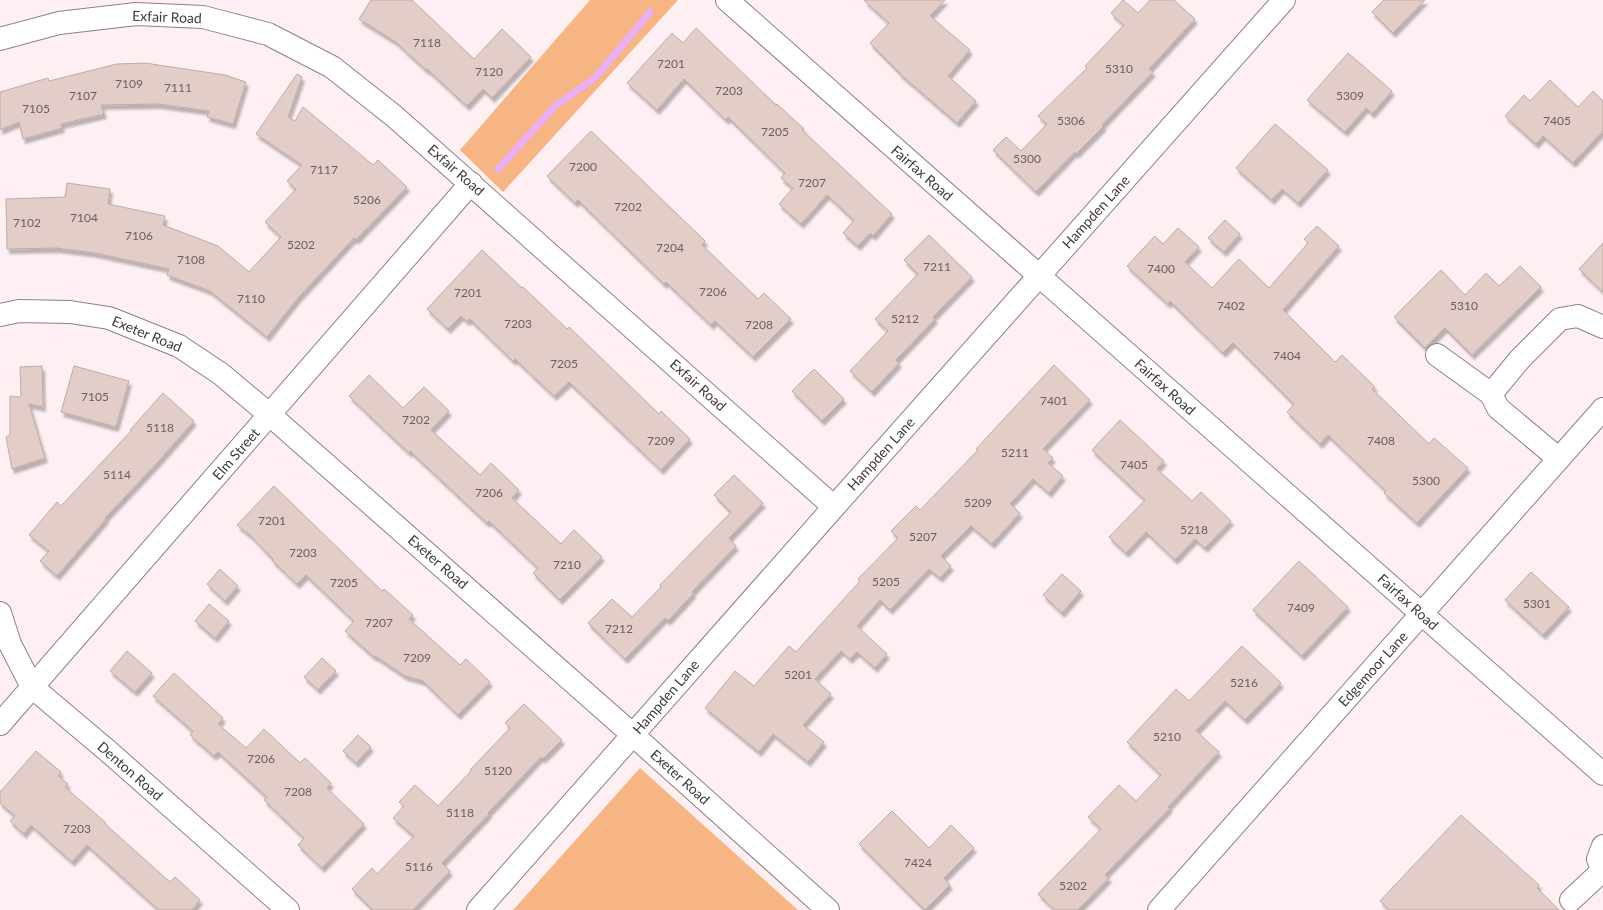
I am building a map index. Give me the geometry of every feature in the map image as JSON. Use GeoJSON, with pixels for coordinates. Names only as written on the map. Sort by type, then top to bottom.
{"type":"FeatureCollection","features":[{"type":"Feature","properties":{"kind":"street","name":"Fairfax Road"},"geometry":{"type":"LineString","coordinates":[[727,0],[1603,774]]}},
{"type":"Feature","properties":{"kind":"street","name":"Hampden Lane"},"geometry":{"type":"LineString","coordinates":[[478,910],[834,506],[1284,0]]}},
{"type":"Feature","properties":{"kind":"street","name":"Exfair Road"},"geometry":{"type":"LineString","coordinates":[[0,39],[59,23],[136,14],[203,17],[268,34],[332,68],[394,116],[471,183],[834,506]]}},
{"type":"Feature","properties":{"kind":"street","name":"Elm Street"},"geometry":{"type":"LineString","coordinates":[[0,724],[471,183]]}},
{"type":"Feature","properties":{"kind":"street","name":"Exeter Road"},"geometry":{"type":"LineString","coordinates":[[0,315],[19,312],[70,312],[109,318],[179,346],[221,374],[270,415],[633,735],[828,910]]}},
{"type":"Feature","properties":{"kind":"street"},"geometry":{"type":"LineString","coordinates":[[1492,394],[1520,359],[1560,319],[1578,316],[1603,327]]}},
{"type":"Feature","properties":{"kind":"street"},"geometry":{"type":"LineString","coordinates":[[1437,355],[1492,394],[1498,408],[1559,459]]}},
{"type":"Feature","properties":{"kind":"street","name":"Edgemoor Lane"},"geometry":{"type":"LineString","coordinates":[[1159,910],[1603,409]]}},
{"type":"Feature","properties":{"kind":"street","name":"Denton Road"},"geometry":{"type":"LineString","coordinates":[[0,614],[10,644],[32,687],[109,752],[288,910]]}},
{"type":"Feature","properties":{"kind":"street"},"geometry":{"type":"LineString","coordinates":[[1570,900],[1603,871],[1598,859],[1603,846]]}},
{"type":"Feature","properties":{"kind":"shaded area"},"geometry":{"type":"Polygon","coordinates":[[[590,0],[678,0],[503,192],[460,150],[590,0]]]}},
{"type":"Feature","properties":{"kind":"shaded area"},"geometry":{"type":"Polygon","coordinates":[[[640,768],[798,910],[513,910],[640,768]]]}},
{"type":"Feature","properties":{"kind":"building"},"geometry":{"type":"Polygon","coordinates":[[[371,0],[412,0],[474,59],[502,29],[531,57],[492,98],[483,89],[467,106],[396,42],[359,19],[371,0]]]}},
{"type":"Feature","properties":{"kind":"building"},"geometry":{"type":"Polygon","coordinates":[[[864,0],[945,0],[930,16],[970,50],[948,76],[976,101],[957,123],[899,73],[870,43],[889,23],[864,0]]]}},
{"type":"Feature","properties":{"kind":"building"},"geometry":{"type":"Polygon","coordinates":[[[1123,0],[1138,13],[1150,0],[1174,0],[1195,19],[1149,69],[1153,72],[1102,125],[1104,126],[1076,154],[1075,152],[1036,192],[993,150],[1006,137],[1021,151],[1047,124],[1038,116],[1087,68],[1085,66],[1124,25],[1111,13],[1123,0]]]}},
{"type":"Feature","properties":{"kind":"building"},"geometry":{"type":"Polygon","coordinates":[[[1384,0],[1425,0],[1393,33],[1372,12],[1384,0]]]}},
{"type":"Feature","properties":{"kind":"building"},"geometry":{"type":"Polygon","coordinates":[[[696,28],[892,214],[873,236],[870,233],[858,246],[843,233],[854,220],[827,195],[801,224],[779,204],[793,188],[781,178],[785,173],[728,117],[726,120],[684,79],[657,110],[627,83],[672,33],[683,43],[696,28]]]}},
{"type":"Feature","properties":{"kind":"building"},"geometry":{"type":"Polygon","coordinates":[[[1348,53],[1392,91],[1372,114],[1366,108],[1345,132],[1307,100],[1348,53]]]}},
{"type":"Feature","properties":{"kind":"building"},"geometry":{"type":"Polygon","coordinates":[[[145,63],[225,75],[246,82],[233,124],[207,117],[209,111],[158,104],[101,105],[104,114],[61,124],[62,128],[23,139],[19,122],[0,130],[0,92],[48,78],[49,81],[117,64],[145,63]]]}},
{"type":"Feature","properties":{"kind":"building"},"geometry":{"type":"Polygon","coordinates":[[[297,74],[302,77],[288,117],[295,121],[303,107],[373,165],[378,160],[407,187],[356,240],[354,238],[298,298],[267,337],[210,291],[167,275],[169,269],[95,253],[57,248],[7,249],[6,199],[65,197],[67,183],[110,189],[108,204],[165,216],[163,225],[218,246],[249,272],[281,237],[265,222],[296,189],[287,181],[302,165],[256,134],[297,74]]]}},
{"type":"Feature","properties":{"kind":"building"},"geometry":{"type":"Polygon","coordinates":[[[1550,80],[1578,107],[1593,91],[1603,101],[1603,131],[1573,163],[1543,136],[1536,144],[1505,116],[1524,95],[1530,101],[1550,80]]]}},
{"type":"Feature","properties":{"kind":"building"},"geometry":{"type":"Polygon","coordinates":[[[1275,124],[1328,170],[1298,203],[1282,189],[1272,200],[1236,168],[1275,124]]]}},
{"type":"Feature","properties":{"kind":"building"},"geometry":{"type":"Polygon","coordinates":[[[591,131],[705,241],[702,245],[758,299],[764,293],[791,319],[753,357],[715,321],[711,325],[666,282],[664,284],[578,200],[575,203],[547,176],[591,131]]]}},
{"type":"Feature","properties":{"kind":"building"},"geometry":{"type":"Polygon","coordinates":[[[1225,220],[1240,234],[1224,252],[1208,238],[1225,220]]]}},
{"type":"Feature","properties":{"kind":"building"},"geometry":{"type":"Polygon","coordinates":[[[1317,226],[1339,246],[1283,310],[1335,362],[1342,355],[1375,387],[1372,389],[1429,444],[1434,438],[1468,468],[1417,523],[1384,493],[1386,491],[1328,435],[1320,444],[1287,412],[1294,404],[1233,343],[1223,353],[1170,301],[1168,304],[1127,266],[1155,236],[1163,244],[1178,228],[1199,247],[1185,262],[1212,288],[1239,259],[1269,288],[1308,243],[1304,239],[1317,226]]]}},
{"type":"Feature","properties":{"kind":"building"},"geometry":{"type":"Polygon","coordinates":[[[929,235],[972,277],[933,317],[935,319],[896,360],[899,363],[872,392],[850,371],[888,331],[875,319],[918,274],[904,260],[929,235]]]}},
{"type":"Feature","properties":{"kind":"building"},"geometry":{"type":"Polygon","coordinates":[[[1603,243],[1603,292],[1579,269],[1603,243]]]}},
{"type":"Feature","properties":{"kind":"building"},"geometry":{"type":"Polygon","coordinates":[[[482,250],[567,329],[569,327],[659,414],[661,411],[690,439],[661,470],[569,382],[554,396],[515,359],[513,361],[470,319],[467,321],[461,316],[448,329],[427,309],[482,250]]]}},
{"type":"Feature","properties":{"kind":"building"},"geometry":{"type":"Polygon","coordinates":[[[1520,266],[1541,287],[1472,355],[1445,328],[1425,348],[1394,317],[1441,270],[1465,295],[1486,273],[1499,286],[1520,266]]]}},
{"type":"Feature","properties":{"kind":"building"},"geometry":{"type":"Polygon","coordinates":[[[1054,365],[1090,400],[1043,449],[1053,458],[1048,463],[1063,476],[1049,493],[1033,479],[1010,504],[1020,513],[992,544],[971,526],[941,556],[951,566],[940,578],[929,569],[890,610],[880,600],[857,626],[887,654],[875,668],[857,652],[850,659],[841,651],[815,679],[831,694],[803,725],[824,742],[808,762],[773,734],[759,752],[705,708],[735,671],[754,686],[789,646],[796,652],[860,581],[858,579],[898,538],[891,531],[916,506],[920,510],[978,450],[976,449],[1054,365]]]}},
{"type":"Feature","properties":{"kind":"building"},"geometry":{"type":"Polygon","coordinates":[[[42,366],[43,407],[29,404],[45,458],[12,469],[6,437],[10,435],[10,396],[21,397],[20,367],[42,366]]]}},
{"type":"Feature","properties":{"kind":"building"},"geometry":{"type":"Polygon","coordinates":[[[74,366],[129,381],[116,427],[61,412],[74,366]]]}},
{"type":"Feature","properties":{"kind":"building"},"geometry":{"type":"Polygon","coordinates":[[[814,369],[844,399],[822,421],[792,391],[814,369]]]}},
{"type":"Feature","properties":{"kind":"building"},"geometry":{"type":"Polygon","coordinates":[[[369,375],[403,408],[424,387],[449,411],[431,430],[480,475],[491,463],[519,490],[512,498],[561,544],[574,530],[602,557],[560,600],[533,573],[538,568],[489,521],[487,523],[410,451],[409,453],[349,396],[369,375]]]}},
{"type":"Feature","properties":{"kind":"building"},"geometry":{"type":"Polygon","coordinates":[[[163,393],[194,421],[105,518],[106,519],[57,576],[40,561],[49,551],[29,535],[57,502],[61,506],[131,431],[130,430],[163,393]]]}},
{"type":"Feature","properties":{"kind":"building"},"geometry":{"type":"Polygon","coordinates":[[[1120,420],[1164,461],[1157,469],[1192,501],[1201,492],[1231,521],[1205,548],[1195,539],[1175,560],[1146,532],[1126,553],[1109,537],[1145,500],[1092,450],[1120,420]]]}},
{"type":"Feature","properties":{"kind":"building"},"geometry":{"type":"Polygon","coordinates":[[[734,475],[763,503],[729,538],[736,546],[692,592],[693,594],[668,621],[665,618],[625,659],[588,623],[612,599],[632,617],[661,587],[660,585],[731,512],[714,495],[734,475]]]}},
{"type":"Feature","properties":{"kind":"building"},"geometry":{"type":"Polygon","coordinates":[[[274,486],[382,591],[384,589],[413,615],[409,619],[460,665],[466,659],[490,682],[458,715],[423,681],[405,676],[375,656],[374,657],[345,631],[354,621],[306,575],[297,584],[272,560],[273,559],[251,536],[237,525],[274,486]]]}},
{"type":"Feature","properties":{"kind":"building"},"geometry":{"type":"Polygon","coordinates":[[[1299,561],[1348,607],[1302,656],[1253,610],[1299,561]]]}},
{"type":"Feature","properties":{"kind":"building"},"geometry":{"type":"Polygon","coordinates":[[[220,569],[238,586],[225,601],[207,584],[220,569]]]}},
{"type":"Feature","properties":{"kind":"building"},"geometry":{"type":"Polygon","coordinates":[[[1531,572],[1569,607],[1543,635],[1505,600],[1531,572]]]}},
{"type":"Feature","properties":{"kind":"building"},"geometry":{"type":"Polygon","coordinates":[[[1062,574],[1081,591],[1062,613],[1043,595],[1062,574]]]}},
{"type":"Feature","properties":{"kind":"building"},"geometry":{"type":"Polygon","coordinates":[[[209,604],[229,621],[215,638],[195,621],[209,604]]]}},
{"type":"Feature","properties":{"kind":"building"},"geometry":{"type":"Polygon","coordinates":[[[1242,646],[1281,683],[1245,720],[1225,701],[1196,731],[1219,752],[1168,807],[1170,808],[1105,875],[1109,878],[1078,910],[1055,910],[1038,894],[1101,829],[1088,817],[1119,785],[1136,801],[1161,775],[1127,742],[1176,689],[1189,701],[1242,646]]]}},
{"type":"Feature","properties":{"kind":"building"},"geometry":{"type":"Polygon","coordinates":[[[127,651],[152,673],[135,692],[110,671],[127,651]]]}},
{"type":"Feature","properties":{"kind":"building"},"geometry":{"type":"Polygon","coordinates":[[[322,658],[336,671],[318,690],[304,677],[322,658]]]}},
{"type":"Feature","properties":{"kind":"building"},"geometry":{"type":"Polygon","coordinates":[[[174,673],[223,718],[218,724],[246,748],[264,729],[300,763],[305,758],[331,783],[327,788],[364,824],[322,868],[298,845],[304,838],[264,800],[267,797],[218,752],[214,756],[190,735],[193,731],[153,696],[174,673]]]}},
{"type":"Feature","properties":{"kind":"building"},"geometry":{"type":"Polygon","coordinates":[[[524,704],[562,740],[543,759],[541,757],[442,863],[450,871],[413,910],[373,910],[352,889],[372,868],[377,874],[414,836],[393,818],[404,806],[399,802],[415,785],[438,806],[510,728],[505,723],[524,704]]]}},
{"type":"Feature","properties":{"kind":"building"},"geometry":{"type":"Polygon","coordinates":[[[358,735],[371,747],[356,763],[343,751],[358,735]]]}},
{"type":"Feature","properties":{"kind":"building"},"geometry":{"type":"Polygon","coordinates":[[[36,751],[61,772],[58,776],[68,784],[65,787],[106,823],[105,824],[170,882],[175,877],[200,900],[192,910],[159,910],[87,845],[72,862],[31,825],[24,834],[10,821],[15,816],[0,803],[0,792],[36,751]]]}},
{"type":"Feature","properties":{"kind":"building"},"geometry":{"type":"Polygon","coordinates":[[[892,811],[929,848],[951,825],[974,848],[944,878],[950,885],[925,910],[859,844],[892,811]]]}},
{"type":"Feature","properties":{"kind":"building"},"geometry":{"type":"Polygon","coordinates":[[[1461,815],[1539,885],[1537,888],[1559,910],[1390,910],[1380,901],[1461,815]]]}},
{"type":"Feature","properties":{"kind":"waterway"},"geometry":{"type":"LineString","coordinates":[[498,169],[555,106],[595,78],[650,12]]}}]}
